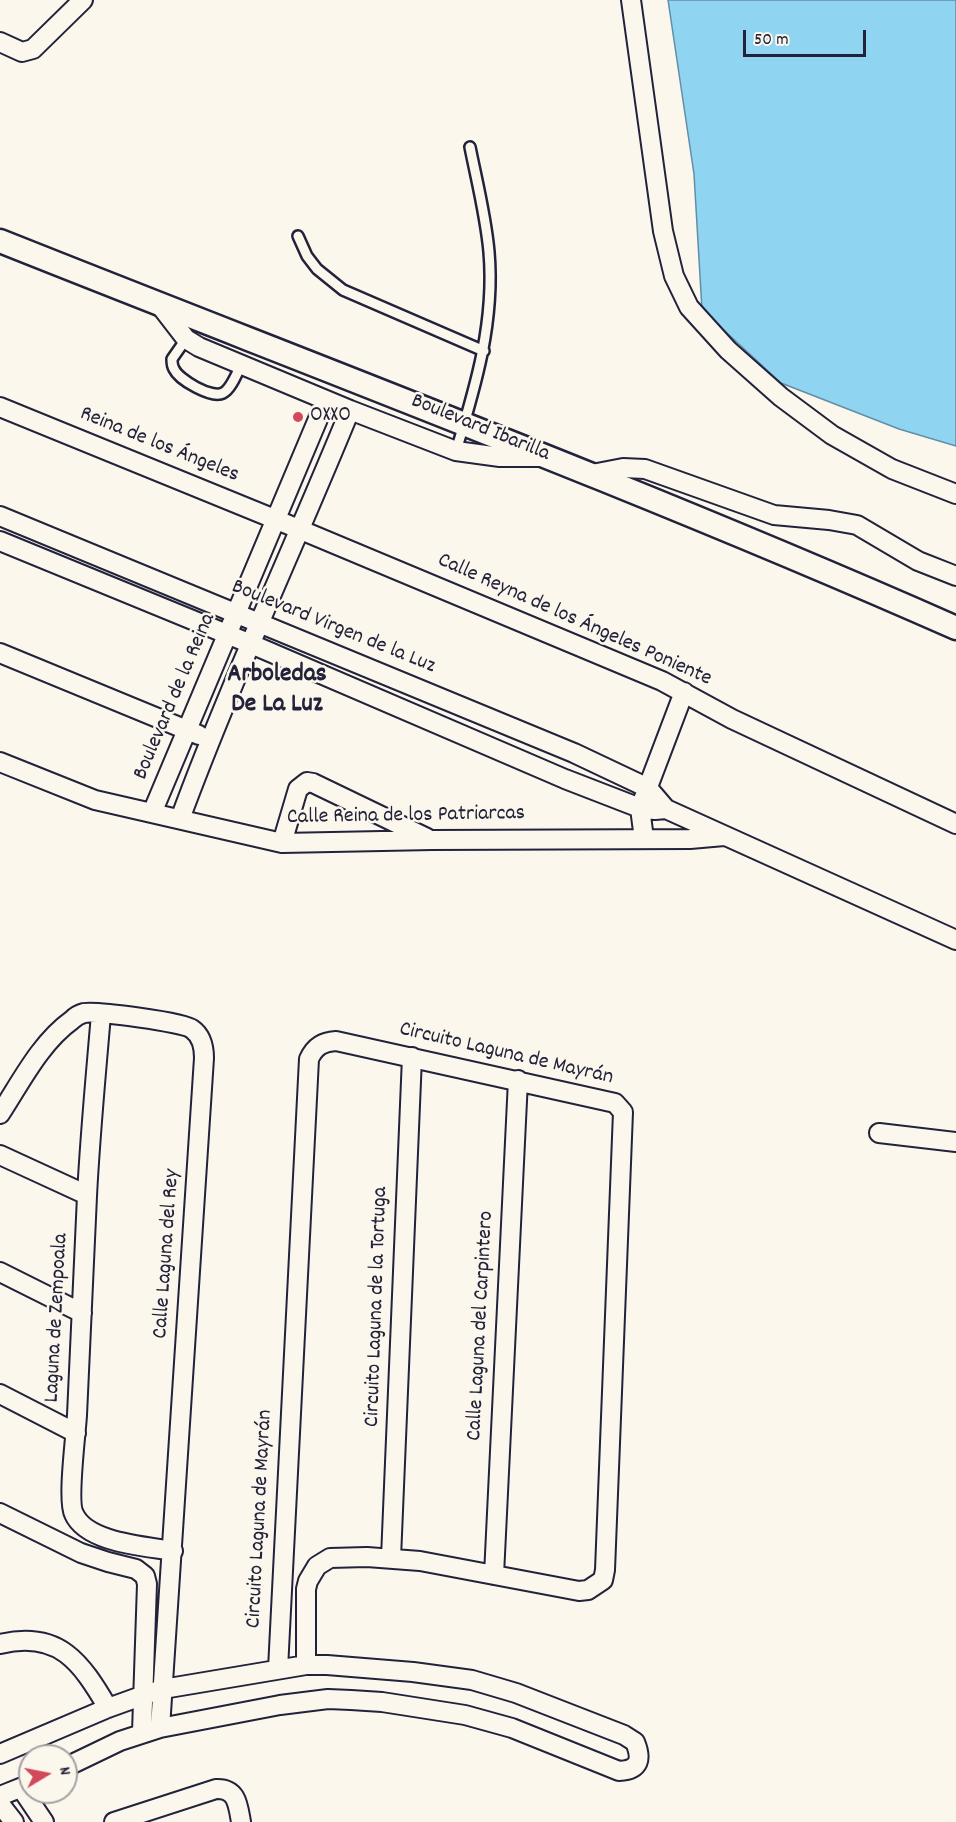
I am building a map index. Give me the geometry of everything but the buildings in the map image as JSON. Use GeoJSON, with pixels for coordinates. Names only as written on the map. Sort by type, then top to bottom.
{"type":"FeatureCollection","features":[{"type":"Feature","properties":{"kind":"street"},"geometry":{"type":"LineString","coordinates":[[0,42],[22,52],[33,49],[83,0]]}},
{"type":"Feature","properties":{"kind":"street"},"geometry":{"type":"LineString","coordinates":[[631,0],[663,231],[674,276],[689,307],[728,351],[781,397],[832,435],[892,469],[956,494]]}},
{"type":"Feature","properties":{"kind":"street","name":"Boulevard Ibarilla"},"geometry":{"type":"LineString","coordinates":[[0,241],[549,456],[956,628]]}},
{"type":"Feature","properties":{"kind":"street"},"geometry":{"type":"LineString","coordinates":[[159,304],[186,339],[212,353],[350,410],[456,451],[500,457],[549,456]]}},
{"type":"Feature","properties":{"kind":"street","name":"Boulevard de la Reina"},"geometry":{"type":"LineString","coordinates":[[152,813],[326,400]]}},
{"type":"Feature","properties":{"kind":"street","name":"Reina de los Ángeles"},"geometry":{"type":"LineString","coordinates":[[0,407],[301,530]]}},
{"type":"Feature","properties":{"kind":"street"},"geometry":{"type":"LineString","coordinates":[[180,819],[209,740],[301,530],[350,410]]}},
{"type":"Feature","properties":{"kind":"street"},"geometry":{"type":"LineString","coordinates":[[592,474],[623,468],[645,469],[774,515],[857,525],[918,561],[956,576]]}},
{"type":"Feature","properties":{"kind":"street","name":"Boulevard Virgen de la Luz"},"geometry":{"type":"LineString","coordinates":[[0,516],[574,753],[648,788]]}},
{"type":"Feature","properties":{"kind":"street","name":"Calle Reyna de los Ángeles Poniente"},"geometry":{"type":"LineString","coordinates":[[301,530],[684,692],[732,719],[956,824]]}},
{"type":"Feature","properties":{"kind":"street","name":"Boulevard Virgen de la Luz"},"geometry":{"type":"LineString","coordinates":[[0,541],[251,644],[565,779],[640,808]]}},
{"type":"Feature","properties":{"kind":"street"},"geometry":{"type":"LineString","coordinates":[[0,653],[209,740]]}},
{"type":"Feature","properties":{"kind":"street"},"geometry":{"type":"LineString","coordinates":[[644,839],[640,808],[684,692]]}},
{"type":"Feature","properties":{"kind":"street","name":"Calle Reina de los Patriarcas"},"geometry":{"type":"LineString","coordinates":[[0,762],[95,800],[282,843],[432,840],[690,840],[724,836]]}},
{"type":"Feature","properties":{"kind":"street"},"geometry":{"type":"LineString","coordinates":[[282,843],[298,789],[307,782],[432,840]]}},
{"type":"Feature","properties":{"kind":"street"},"geometry":{"type":"LineString","coordinates":[[648,788],[666,808],[956,940]]}},
{"type":"Feature","properties":{"kind":"street"},"geometry":{"type":"LineString","coordinates":[[640,808],[666,808]]}},
{"type":"Feature","properties":{"kind":"street","name":"Calle Laguna del Rey"},"geometry":{"type":"LineString","coordinates":[[0,1114],[43,1048],[67,1024],[85,1013],[186,1026],[197,1034],[204,1048],[163,1689],[151,1730]]}},
{"type":"Feature","properties":{"kind":"street","name":"Laguna de Zempoala"},"geometry":{"type":"LineString","coordinates":[[100,1014],[87,1195],[71,1506],[79,1522],[97,1534],[134,1545],[173,1551]]}},
{"type":"Feature","properties":{"kind":"street","name":"Circuito Laguna de Mayrán"},"geometry":{"type":"LineString","coordinates":[[278,1670],[309,1059],[320,1045],[336,1041],[615,1103],[623,1112],[603,1580],[588,1590],[579,1591],[452,1566],[391,1558],[334,1557],[317,1566],[308,1581],[306,1665]]}},
{"type":"Feature","properties":{"kind":"street","name":"Circuito Laguna de la Tortuga"},"geometry":{"type":"LineString","coordinates":[[391,1558],[412,1058]]}},
{"type":"Feature","properties":{"kind":"street","name":"Calle Laguna del Carpintero"},"geometry":{"type":"LineString","coordinates":[[494,1575],[518,1080]]}},
{"type":"Feature","properties":{"kind":"street"},"geometry":{"type":"LineString","coordinates":[[879,1133],[956,1142]]}},
{"type":"Feature","properties":{"kind":"street"},"geometry":{"type":"LineString","coordinates":[[0,1155],[87,1195]]}},
{"type":"Feature","properties":{"kind":"street"},"geometry":{"type":"LineString","coordinates":[[0,1272],[82,1312]]}},
{"type":"Feature","properties":{"kind":"street"},"geometry":{"type":"LineString","coordinates":[[0,1394],[76,1433]]}},
{"type":"Feature","properties":{"kind":"street"},"geometry":{"type":"LineString","coordinates":[[0,1513],[81,1553],[136,1569],[145,1576],[147,1584],[144,1695],[151,1730]]}},
{"type":"Feature","properties":{"kind":"street"},"geometry":{"type":"LineString","coordinates":[[0,1644],[18,1640],[33,1641],[63,1650],[92,1680],[108,1708]]}},
{"type":"Feature","properties":{"kind":"street"},"geometry":{"type":"LineString","coordinates":[[0,1754],[108,1708],[163,1689],[306,1665],[327,1665],[471,1680],[516,1693],[624,1735],[635,1742],[639,1759],[636,1766],[620,1771],[512,1728],[465,1715],[382,1702],[351,1700],[280,1705],[151,1730],[78,1762]]}},
{"type":"Feature","properties":{"kind":"street"},"geometry":{"type":"LineString","coordinates":[[382,1702],[385,1670]]}},
{"type":"Feature","properties":{"kind":"street"},"geometry":{"type":"LineString","coordinates":[[0,1796],[18,1789]]}},
{"type":"Feature","properties":{"kind":"street"},"geometry":{"type":"LineString","coordinates":[[114,1822],[216,1789],[225,1789],[231,1792],[237,1800],[241,1822]]}},
{"type":"Feature","properties":{"kind":"street"},"geometry":{"type":"LineString","coordinates":[[0,1804],[14,1822]]}},
{"type":"Feature","properties":{"kind":"street"},"geometry":{"type":"LineString","coordinates":[[35,1804],[44,1822]]}},
{"type":"Feature","properties":{"kind":"lane"},"geometry":{"type":"LineString","coordinates":[[456,451],[484,351],[489,308],[489,252],[470,147]]}},
{"type":"Feature","properties":{"kind":"lane"},"geometry":{"type":"LineString","coordinates":[[298,236],[307,256],[317,269],[343,290],[484,351]]}},
{"type":"Feature","properties":{"kind":"lane"},"geometry":{"type":"LineString","coordinates":[[186,339],[172,359],[174,370],[205,392],[217,395],[226,392],[241,365]]}},
{"type":"Feature","properties":{"kind":"water"},"geometry":{"type":"Polygon","coordinates":[[[668,0],[956,0],[956,446],[899,429],[781,383],[702,310],[694,174],[668,0]]]}},
{"type":"Feature","properties":{"kind":"place","name":"OXXO"},"geometry":{"type":"Point","coordinates":[298,417]}},
{"type":"Feature","properties":{"kind":"district","name":"Arboledas De La Luz"},"geometry":{"type":"Point","coordinates":[277,691]}}]}
